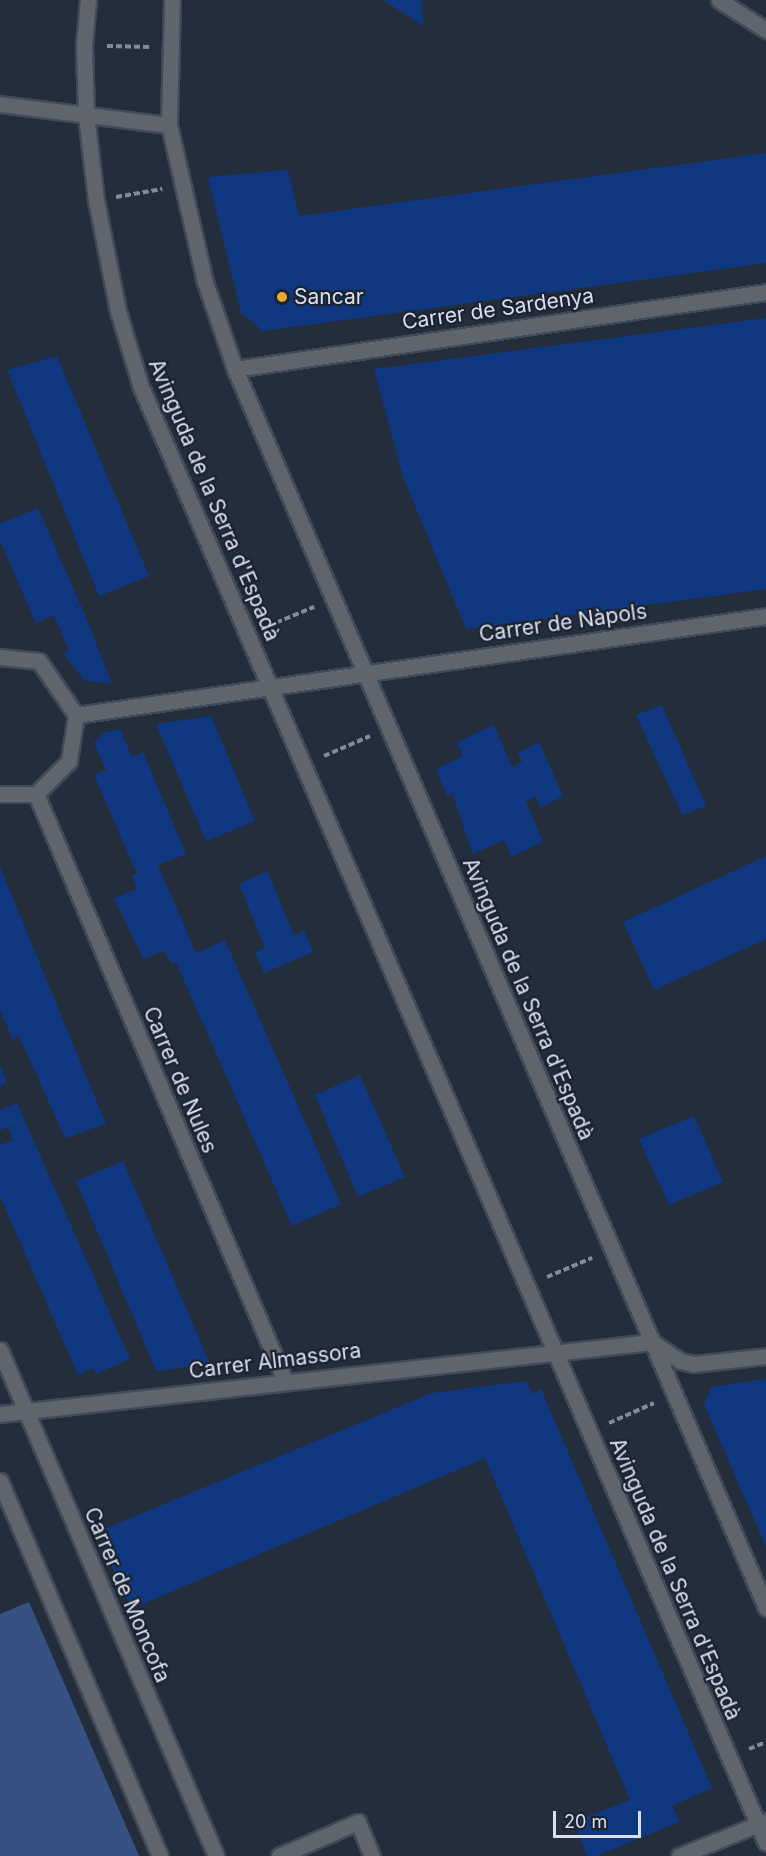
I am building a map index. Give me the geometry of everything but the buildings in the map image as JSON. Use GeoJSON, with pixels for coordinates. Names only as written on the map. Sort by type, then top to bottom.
{"type":"FeatureCollection","features":[{"type":"Feature","properties":{"kind":"street","name":"Avinguda de la Serra d'Espadà"},"geometry":{"type":"LineString","coordinates":[[88,0],[84,46],[86,115],[96,200],[118,311],[141,387],[526,1286],[762,1822],[766,1844]]}},
{"type":"Feature","properties":{"kind":"street","name":"Avinguda de la Serra d'Espadà"},"geometry":{"type":"LineString","coordinates":[[172,0],[169,125],[180,186],[205,282],[235,369],[766,1608]]}},
{"type":"Feature","properties":{"kind":"street"},"geometry":{"type":"LineString","coordinates":[[719,0],[766,30]]}},
{"type":"Feature","properties":{"kind":"street"},"geometry":{"type":"LineString","coordinates":[[0,104],[169,125]]}},
{"type":"Feature","properties":{"kind":"street","name":"Carrer de Sardenya"},"geometry":{"type":"LineString","coordinates":[[235,369],[766,292]]}},
{"type":"Feature","properties":{"kind":"street","name":"Carrer de Nàpols"},"geometry":{"type":"LineString","coordinates":[[365,672],[766,616]]}},
{"type":"Feature","properties":{"kind":"street"},"geometry":{"type":"LineString","coordinates":[[0,657],[39,661],[76,715],[69,761],[36,794],[0,794]]}},
{"type":"Feature","properties":{"kind":"street"},"geometry":{"type":"LineString","coordinates":[[76,715],[270,688],[365,672]]}},
{"type":"Feature","properties":{"kind":"street","name":"Carrer de Nules"},"geometry":{"type":"LineString","coordinates":[[36,794],[285,1381]]}},
{"type":"Feature","properties":{"kind":"street"},"geometry":{"type":"LineString","coordinates":[[554,1350],[652,1342],[680,1361],[694,1364],[766,1356]]}},
{"type":"Feature","properties":{"kind":"street","name":"Carrer de Moncofa"},"geometry":{"type":"LineString","coordinates":[[0,1350],[216,1856]]}},
{"type":"Feature","properties":{"kind":"street","name":"Carrer Almassora"},"geometry":{"type":"LineString","coordinates":[[0,1414],[554,1350]]}},
{"type":"Feature","properties":{"kind":"street"},"geometry":{"type":"LineString","coordinates":[[0,1481],[160,1856]]}},
{"type":"Feature","properties":{"kind":"street"},"geometry":{"type":"LineString","coordinates":[[279,1856],[358,1822],[372,1856]]}},
{"type":"Feature","properties":{"kind":"street"},"geometry":{"type":"LineString","coordinates":[[679,1856],[762,1822]]}},
{"type":"Feature","properties":{"kind":"path"},"geometry":{"type":"LineString","coordinates":[[84,46],[170,47]]}},
{"type":"Feature","properties":{"kind":"path"},"geometry":{"type":"LineString","coordinates":[[96,200],[180,186]]}},
{"type":"Feature","properties":{"kind":"path"},"geometry":{"type":"LineString","coordinates":[[247,635],[334,599]]}},
{"type":"Feature","properties":{"kind":"path"},"geometry":{"type":"LineString","coordinates":[[303,765],[389,728]]}},
{"type":"Feature","properties":{"kind":"path"},"geometry":{"type":"LineString","coordinates":[[526,1286],[612,1250]]}},
{"type":"Feature","properties":{"kind":"path"},"geometry":{"type":"LineString","coordinates":[[589,1431],[674,1394]]}},
{"type":"Feature","properties":{"kind":"shaded area"},"geometry":{"type":"Polygon","coordinates":[[[29,1602],[139,1856],[0,1856],[0,1614],[29,1602]]]}},
{"type":"Feature","properties":{"kind":"place","name":"Sancar"},"geometry":{"type":"Point","coordinates":[282,297]}}]}
